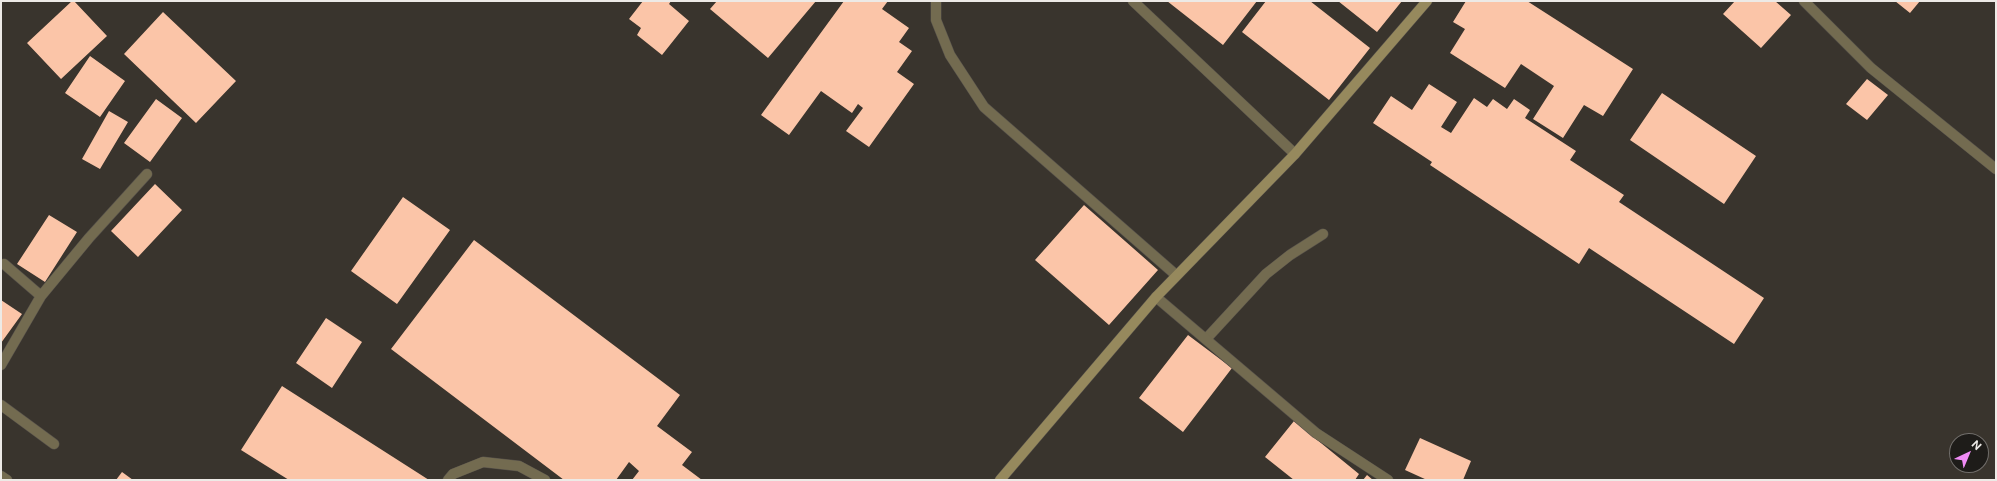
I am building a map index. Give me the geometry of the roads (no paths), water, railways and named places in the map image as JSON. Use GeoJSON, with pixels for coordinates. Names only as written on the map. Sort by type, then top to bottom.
{"type":"FeatureCollection","features":[{"type":"Feature","properties":{"kind":"street"},"geometry":{"type":"LineString","coordinates":[[936,1],[936,20],[950,55],[984,107],[1176,275]]}},
{"type":"Feature","properties":{"kind":"street"},"geometry":{"type":"LineString","coordinates":[[1133,1],[1295,154]]}},
{"type":"Feature","properties":{"kind":"street"},"geometry":{"type":"LineString","coordinates":[[1004,478],[1156,297],[1295,154],[1427,1]]}},
{"type":"Feature","properties":{"kind":"street"},"geometry":{"type":"LineString","coordinates":[[1804,1],[1871,68],[1996,168]]}},
{"type":"Feature","properties":{"kind":"street"},"geometry":{"type":"LineString","coordinates":[[1,365],[41,296],[89,238],[147,174]]}},
{"type":"Feature","properties":{"kind":"street"},"geometry":{"type":"LineString","coordinates":[[1206,339],[1266,274],[1290,255],[1323,234]]}},
{"type":"Feature","properties":{"kind":"street"},"geometry":{"type":"LineString","coordinates":[[4,264],[41,296]]}},
{"type":"Feature","properties":{"kind":"street"},"geometry":{"type":"LineString","coordinates":[[1156,297],[1316,433],[1388,480]]}},
{"type":"Feature","properties":{"kind":"street"},"geometry":{"type":"LineString","coordinates":[[1,405],[54,444]]}},
{"type":"Feature","properties":{"kind":"street"},"geometry":{"type":"LineString","coordinates":[[448,480],[453,474],[482,462],[519,466],[545,480]]}},
{"type":"Feature","properties":{"kind":"street"},"geometry":{"type":"LineString","coordinates":[[1,476],[7,480]]}}]}
